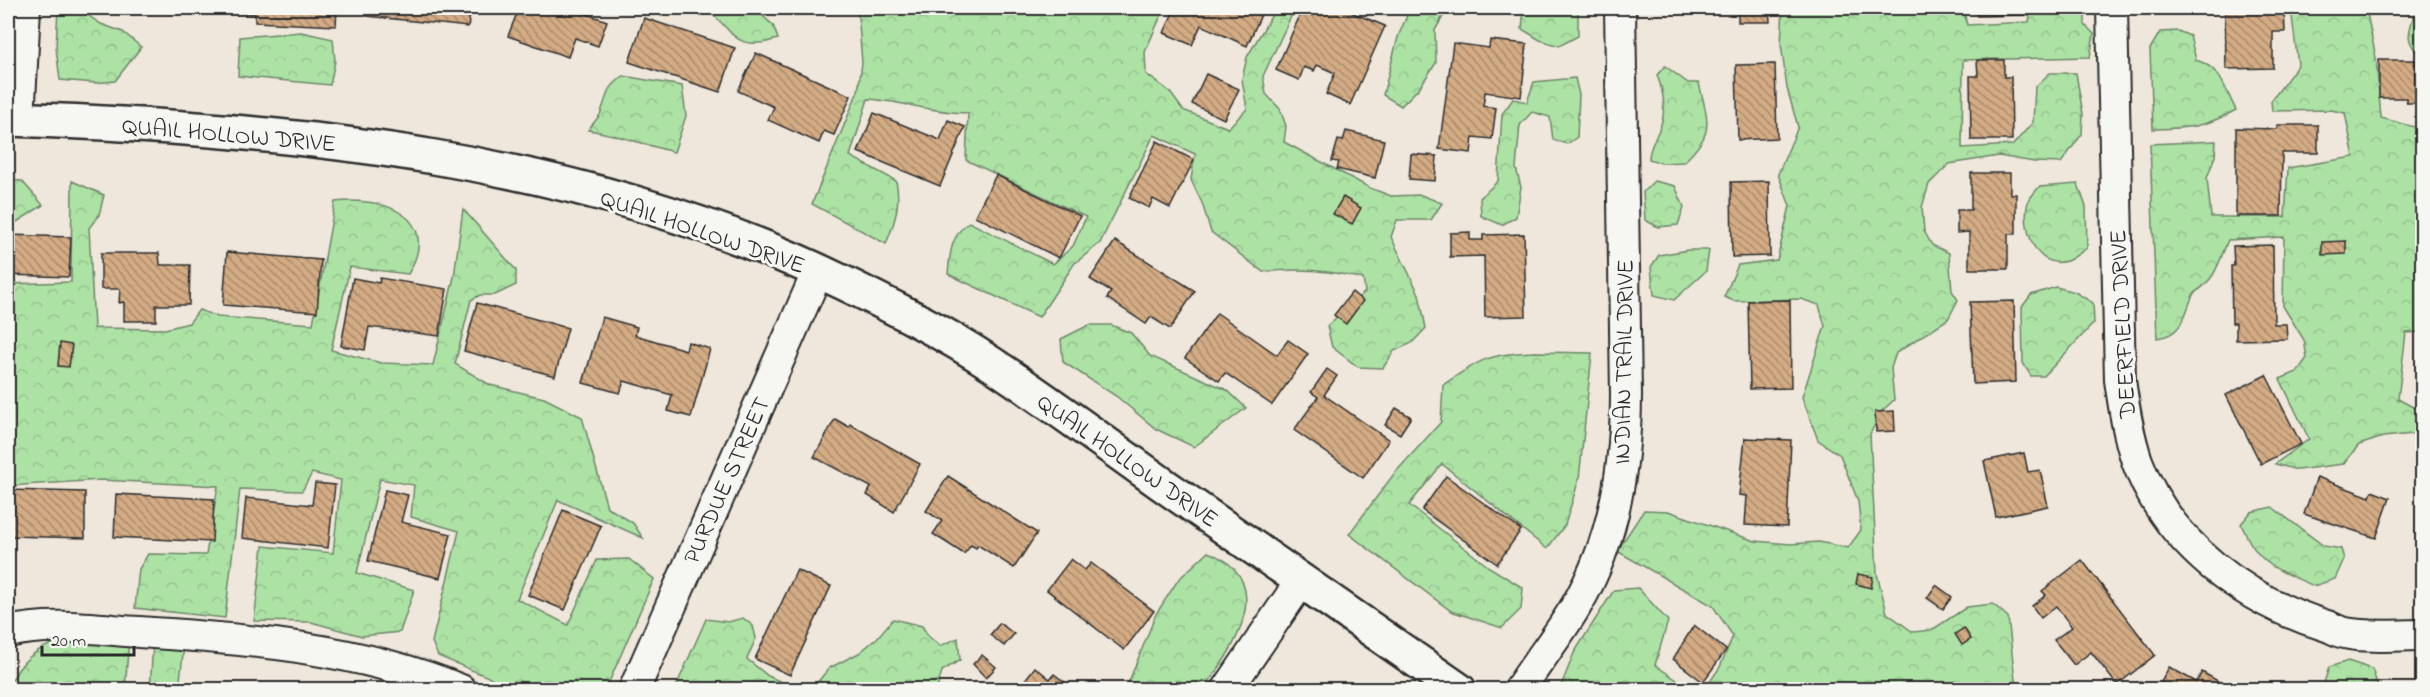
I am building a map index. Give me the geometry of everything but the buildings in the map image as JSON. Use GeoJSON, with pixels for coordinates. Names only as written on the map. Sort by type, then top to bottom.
{"type":"FeatureCollection","features":[{"type":"Feature","properties":{"kind":"street"},"geometry":{"type":"LineString","coordinates":[[13,119],[25,8]]}},
{"type":"Feature","properties":{"kind":"street","name":"INDIAN TRAIL DRIVE"},"geometry":{"type":"LineString","coordinates":[[1519,690],[1576,606],[1596,565],[1620,485],[1625,445],[1626,383],[1620,8]]}},
{"type":"Feature","properties":{"kind":"street","name":"DEERFIELD DRIVE"},"geometry":{"type":"LineString","coordinates":[[2112,8],[2120,370],[2127,430],[2138,463],[2162,508],[2188,543],[2220,572],[2254,595],[2288,613],[2345,633],[2422,635]]}},
{"type":"Feature","properties":{"kind":"street","name":"QUAIL HOLLOW DRIVE"},"geometry":{"type":"LineString","coordinates":[[13,119],[285,135],[464,163],[586,190],[735,237],[818,271],[989,362],[1459,690]]}},
{"type":"Feature","properties":{"kind":"street","name":"PURDUE STREET"},"geometry":{"type":"LineString","coordinates":[[634,690],[818,271]]}},
{"type":"Feature","properties":{"kind":"street"},"geometry":{"type":"LineString","coordinates":[[1227,690],[1301,581]]}},
{"type":"Feature","properties":{"kind":"street"},"geometry":{"type":"LineString","coordinates":[[8,632],[54,626],[178,634],[340,652],[424,675],[461,690]]}},
{"type":"Feature","properties":{"kind":"green space"},"geometry":{"type":"Polygon","coordinates":[[[58,8],[80,10],[101,24],[123,32],[141,47],[115,81],[96,83],[60,80],[56,48],[58,8]]]}},
{"type":"Feature","properties":{"kind":"green space"},"geometry":{"type":"Polygon","coordinates":[[[705,8],[760,8],[759,13],[773,25],[778,39],[763,43],[743,41],[705,8]]]}},
{"type":"Feature","properties":{"kind":"green space"},"geometry":{"type":"Polygon","coordinates":[[[853,8],[1158,8],[1163,11],[1145,52],[1146,74],[1169,91],[1183,110],[1228,128],[1247,109],[1242,79],[1247,57],[1276,8],[1295,8],[1263,76],[1266,94],[1280,109],[1286,126],[1284,142],[1370,188],[1391,196],[1421,195],[1442,203],[1431,220],[1397,220],[1391,237],[1419,294],[1426,328],[1412,343],[1394,351],[1383,368],[1358,367],[1332,347],[1327,326],[1365,292],[1363,279],[1313,271],[1263,272],[1211,232],[1202,203],[1191,180],[1195,154],[1154,135],[1100,243],[1074,264],[1039,317],[948,274],[955,239],[969,222],[1053,264],[1073,246],[1086,217],[966,160],[968,113],[868,99],[850,156],[896,181],[898,197],[896,213],[886,244],[812,204],[858,91],[862,63],[858,11],[853,8]]]}},
{"type":"Feature","properties":{"kind":"green space"},"geometry":{"type":"Polygon","coordinates":[[[1410,8],[1448,8],[1435,30],[1436,63],[1419,88],[1401,106],[1383,95],[1398,37],[1410,8]]]}},
{"type":"Feature","properties":{"kind":"green space"},"geometry":{"type":"Polygon","coordinates":[[[1524,8],[1578,8],[1578,36],[1559,46],[1540,40],[1522,29],[1524,8]]]}},
{"type":"Feature","properties":{"kind":"green space"},"geometry":{"type":"Polygon","coordinates":[[[1783,8],[1963,8],[1967,25],[2029,22],[2031,8],[2085,8],[2085,25],[2094,34],[2090,57],[1963,60],[1962,148],[2013,145],[2033,122],[2035,87],[2050,73],[2076,73],[2083,114],[2082,134],[2061,163],[2034,162],[1999,156],[1949,164],[1929,184],[1922,207],[1924,231],[1932,245],[1949,253],[1952,291],[1958,300],[1948,319],[1896,353],[1891,368],[1894,400],[1882,411],[1870,434],[1877,574],[1887,613],[1913,632],[1932,630],[1967,607],[1993,604],[2008,617],[2015,680],[2022,689],[1832,690],[1826,684],[1801,685],[1789,690],[1705,689],[1720,667],[1733,636],[1713,606],[1617,551],[1644,510],[1668,511],[1755,541],[1790,544],[1819,542],[1848,548],[1861,530],[1858,501],[1840,455],[1818,440],[1802,397],[1825,326],[1819,305],[1801,299],[1734,301],[1724,297],[1738,265],[1777,260],[1790,206],[1778,174],[1798,127],[1787,88],[1781,44],[1783,8]]]}},
{"type":"Feature","properties":{"kind":"green space"},"geometry":{"type":"Polygon","coordinates":[[[2291,8],[2366,8],[2376,58],[2381,118],[2422,129],[2422,332],[2406,333],[2398,399],[2422,412],[2422,433],[2383,437],[2359,445],[2343,464],[2297,470],[2275,464],[2309,439],[2280,379],[2297,372],[2307,358],[2304,340],[2283,306],[2284,237],[2228,240],[2216,270],[2194,293],[2178,328],[2173,333],[2157,338],[2150,144],[2216,141],[2215,156],[2207,178],[2211,217],[2285,217],[2288,168],[2354,157],[2345,113],[2331,110],[2272,111],[2271,101],[2298,65],[2291,8]]]}},
{"type":"Feature","properties":{"kind":"green space"},"geometry":{"type":"Polygon","coordinates":[[[2422,13],[2421,57],[2410,42],[2409,33],[2414,15],[2422,13]]]}},
{"type":"Feature","properties":{"kind":"green space"},"geometry":{"type":"Polygon","coordinates":[[[2178,31],[2190,36],[2196,60],[2212,68],[2217,74],[2236,110],[2196,126],[2153,129],[2150,49],[2160,32],[2178,31]]]}},
{"type":"Feature","properties":{"kind":"green space"},"geometry":{"type":"Polygon","coordinates":[[[301,32],[333,39],[335,61],[330,85],[238,76],[240,37],[301,32]]]}},
{"type":"Feature","properties":{"kind":"green space"},"geometry":{"type":"Polygon","coordinates":[[[1665,66],[1688,83],[1699,83],[1707,117],[1707,126],[1701,142],[1684,162],[1661,163],[1649,159],[1663,118],[1663,96],[1657,75],[1665,66]]]}},
{"type":"Feature","properties":{"kind":"green space"},"geometry":{"type":"Polygon","coordinates":[[[623,76],[682,86],[686,116],[674,152],[588,130],[600,115],[609,89],[623,76]]]}},
{"type":"Feature","properties":{"kind":"green space"},"geometry":{"type":"Polygon","coordinates":[[[1575,78],[1579,95],[1577,137],[1567,144],[1553,140],[1550,117],[1532,112],[1520,125],[1516,168],[1521,187],[1516,217],[1502,225],[1481,216],[1480,198],[1498,181],[1502,114],[1513,99],[1527,102],[1534,82],[1575,78]]]}},
{"type":"Feature","properties":{"kind":"green space"},"geometry":{"type":"Polygon","coordinates":[[[8,180],[22,181],[43,205],[17,222],[8,221],[8,180]]]}},
{"type":"Feature","properties":{"kind":"green space"},"geometry":{"type":"Polygon","coordinates":[[[72,181],[104,195],[99,215],[89,228],[94,328],[165,329],[189,323],[199,310],[218,317],[313,324],[335,202],[371,203],[388,207],[402,214],[413,224],[418,237],[417,254],[408,274],[350,267],[331,350],[381,363],[433,365],[454,277],[463,209],[516,270],[516,285],[495,295],[480,295],[471,300],[455,364],[490,385],[544,398],[582,417],[607,507],[633,523],[643,538],[558,500],[517,599],[568,625],[597,560],[629,559],[654,579],[606,689],[517,689],[438,656],[432,642],[459,531],[411,517],[414,485],[380,479],[357,573],[414,590],[400,632],[362,636],[311,622],[254,621],[263,546],[333,553],[341,480],[312,473],[302,491],[240,489],[225,618],[135,608],[139,569],[148,554],[206,555],[218,486],[101,480],[8,486],[8,284],[71,282],[72,181]]]}},
{"type":"Feature","properties":{"kind":"green space"},"geometry":{"type":"Polygon","coordinates":[[[1654,181],[1675,186],[1684,207],[1678,225],[1658,227],[1645,220],[1643,192],[1654,181]]]}},
{"type":"Feature","properties":{"kind":"green space"},"geometry":{"type":"Polygon","coordinates":[[[2078,184],[2086,207],[2087,248],[2067,261],[2056,262],[2046,259],[2039,253],[2029,234],[2026,212],[2028,202],[2039,187],[2078,184]]]}},
{"type":"Feature","properties":{"kind":"green space"},"geometry":{"type":"Polygon","coordinates":[[[1688,250],[1709,250],[1706,271],[1674,300],[1654,295],[1651,267],[1659,255],[1688,250]]]}},
{"type":"Feature","properties":{"kind":"green space"},"geometry":{"type":"Polygon","coordinates":[[[2056,287],[2075,292],[2093,303],[2094,323],[2044,376],[2031,376],[2023,363],[2022,307],[2031,295],[2056,287]]]}},
{"type":"Feature","properties":{"kind":"green space"},"geometry":{"type":"Polygon","coordinates":[[[1089,325],[1111,325],[1131,333],[1150,356],[1227,390],[1246,408],[1194,447],[1156,429],[1116,396],[1063,362],[1061,339],[1089,325]]]}},
{"type":"Feature","properties":{"kind":"green space"},"geometry":{"type":"Polygon","coordinates":[[[1535,352],[1592,353],[1579,479],[1565,525],[1547,549],[1442,464],[1409,505],[1489,567],[1523,588],[1521,609],[1502,628],[1451,611],[1349,534],[1394,474],[1441,422],[1443,385],[1467,369],[1495,356],[1535,352]]]}},
{"type":"Feature","properties":{"kind":"green space"},"geometry":{"type":"Polygon","coordinates":[[[2272,507],[2324,546],[2341,549],[2344,559],[2335,579],[2314,586],[2279,570],[2254,549],[2241,524],[2251,512],[2272,507]]]}},
{"type":"Feature","properties":{"kind":"green space"},"geometry":{"type":"Polygon","coordinates":[[[1208,552],[1228,563],[1240,577],[1245,593],[1245,610],[1241,627],[1223,661],[1203,689],[1126,689],[1156,614],[1178,580],[1208,552]]]}},
{"type":"Feature","properties":{"kind":"green space"},"geometry":{"type":"Polygon","coordinates":[[[1638,588],[1668,621],[1655,665],[1690,689],[1567,690],[1561,686],[1574,653],[1614,590],[1638,588]]]}},
{"type":"Feature","properties":{"kind":"green space"},"geometry":{"type":"Polygon","coordinates":[[[743,618],[753,626],[756,638],[747,659],[768,676],[797,689],[766,689],[757,683],[753,689],[675,689],[706,619],[728,622],[743,618]]]}},
{"type":"Feature","properties":{"kind":"green space"},"geometry":{"type":"Polygon","coordinates":[[[893,619],[922,626],[928,636],[940,646],[958,638],[960,660],[942,671],[937,689],[812,689],[829,668],[859,653],[877,638],[893,619]]]}},
{"type":"Feature","properties":{"kind":"green space"},"geometry":{"type":"Polygon","coordinates":[[[71,637],[129,639],[125,689],[8,690],[18,669],[32,655],[40,649],[71,637]]]}},
{"type":"Feature","properties":{"kind":"green space"},"geometry":{"type":"Polygon","coordinates":[[[153,642],[184,645],[179,689],[150,690],[153,642]]]}},
{"type":"Feature","properties":{"kind":"green space"},"geometry":{"type":"Polygon","coordinates":[[[2348,661],[2372,669],[2379,689],[2322,689],[2329,667],[2348,661]]]}}]}
